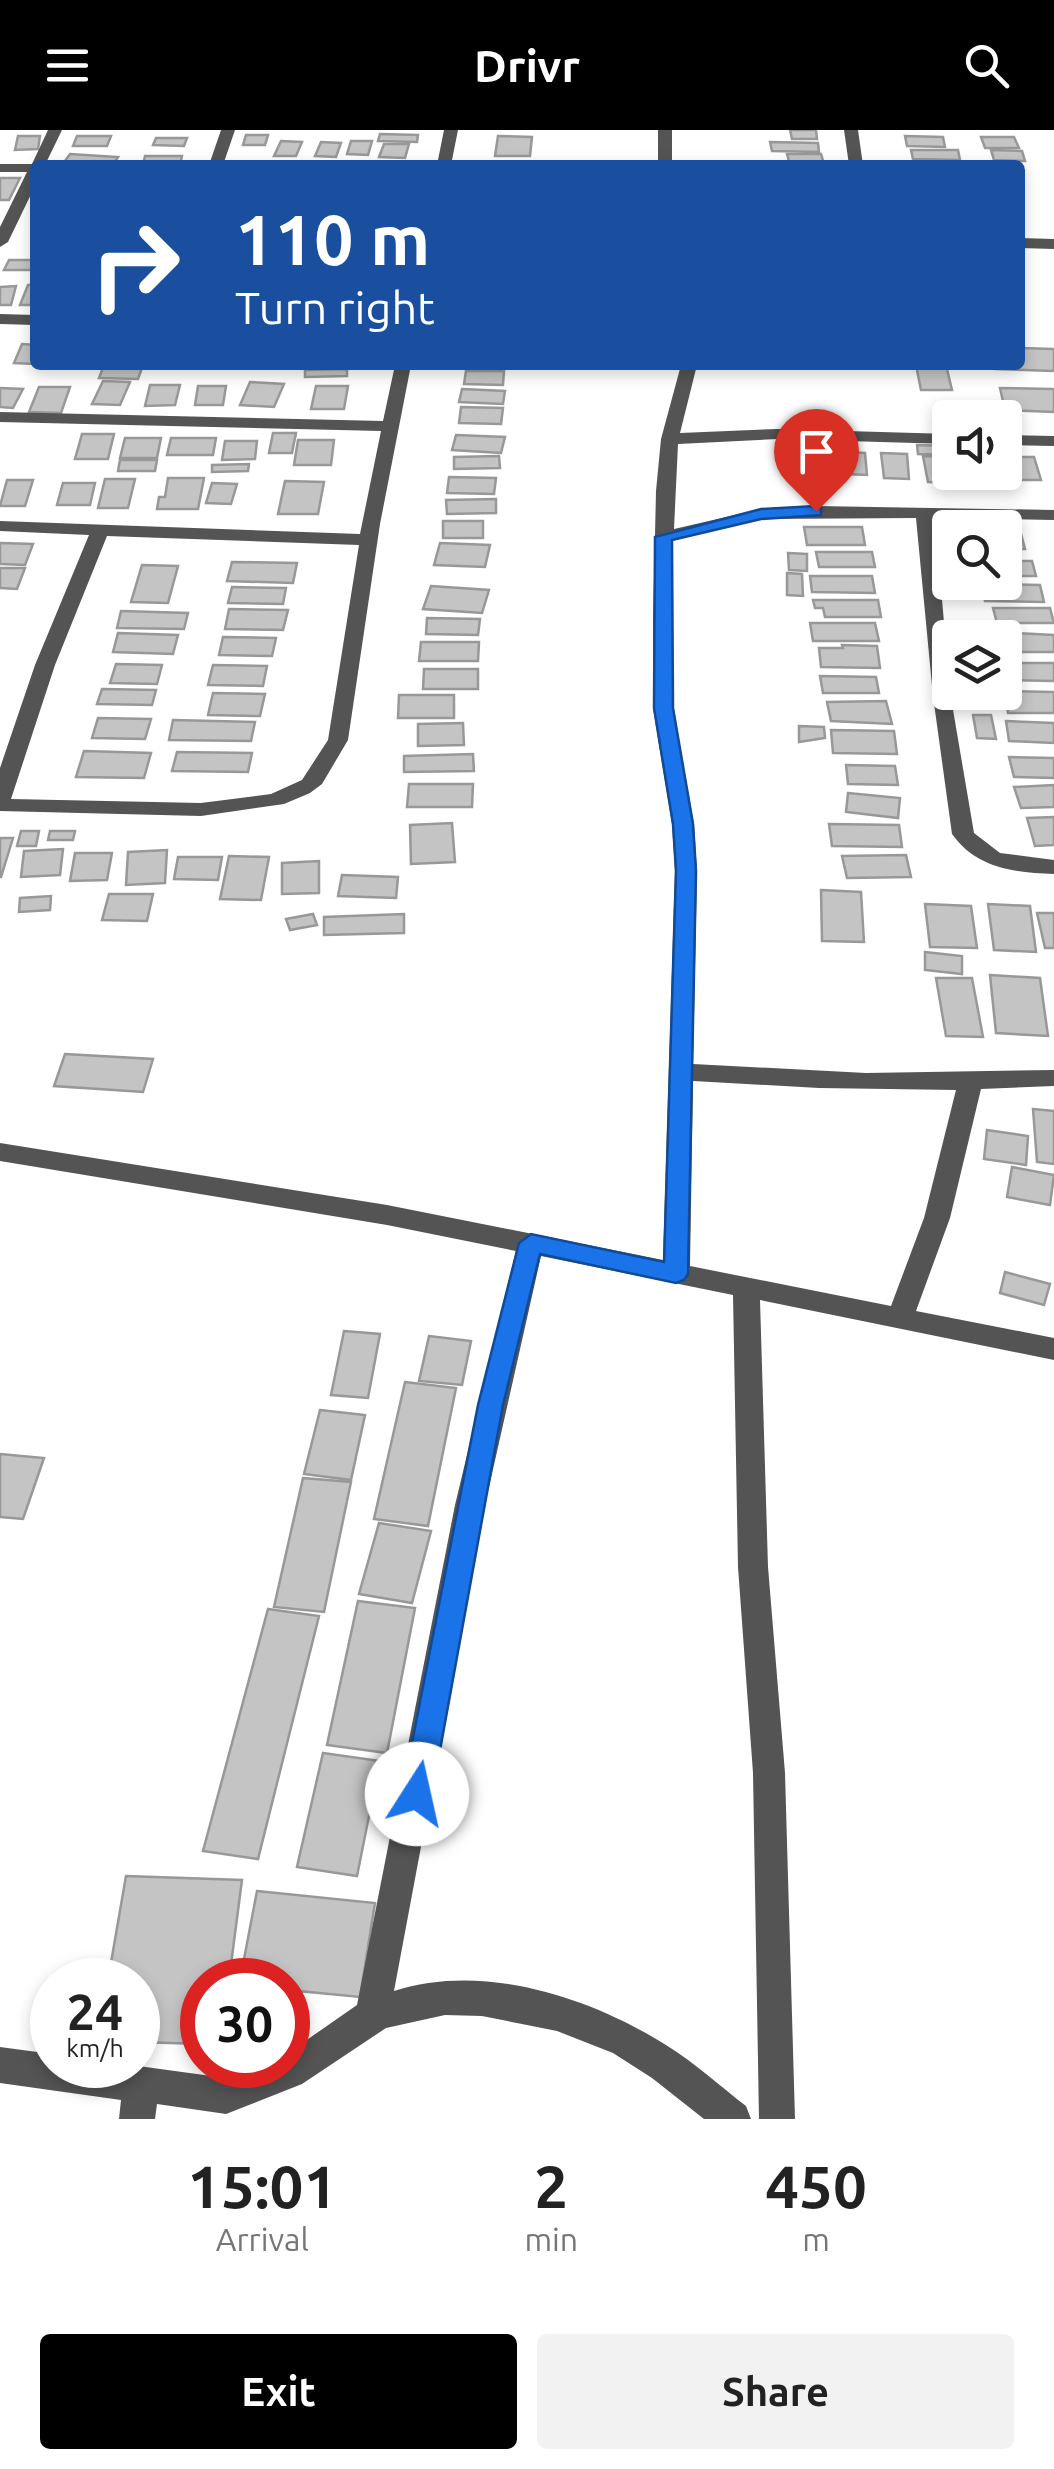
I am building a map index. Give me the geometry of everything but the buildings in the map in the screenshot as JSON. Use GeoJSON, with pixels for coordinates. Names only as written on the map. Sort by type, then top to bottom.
{"type":"FeatureCollection","features":[{"type":"Feature","properties":{"kind":"street"},"geometry":{"type":"LineString","coordinates":[[40,160],[55,130]]}},
{"type":"Feature","properties":{"kind":"street"},"geometry":{"type":"LineString","coordinates":[[218,160],[228,130]]}},
{"type":"Feature","properties":{"kind":"street"},"geometry":{"type":"LineString","coordinates":[[445,160],[451,130]]}},
{"type":"Feature","properties":{"kind":"street"},"geometry":{"type":"LineString","coordinates":[[665,130],[665,160]]}},
{"type":"Feature","properties":{"kind":"street"},"geometry":{"type":"LineString","coordinates":[[851,130],[855,160]]}},
{"type":"Feature","properties":{"kind":"street"},"geometry":{"type":"LineString","coordinates":[[0,168],[30,168]]}},
{"type":"Feature","properties":{"kind":"street"},"geometry":{"type":"LineString","coordinates":[[0,242],[30,180]]}},
{"type":"Feature","properties":{"kind":"street"},"geometry":{"type":"LineString","coordinates":[[1025,243],[1054,244]]}},
{"type":"Feature","properties":{"kind":"street"},"geometry":{"type":"LineString","coordinates":[[0,319],[30,320]]}},
{"type":"Feature","properties":{"kind":"street"},"geometry":{"type":"LineString","coordinates":[[99,532],[44,665],[0,802],[230,808],[276,800],[306,788],[325,767],[338,740],[389,426],[402,370]]}},
{"type":"Feature","properties":{"kind":"street"},"geometry":{"type":"LineString","coordinates":[[676,1274],[686,871],[683,824],[664,708],[664,537],[670,439],[688,370]]}},
{"type":"Feature","properties":{"kind":"street"},"geometry":{"type":"LineString","coordinates":[[0,417],[389,426]]}},
{"type":"Feature","properties":{"kind":"street"},"geometry":{"type":"LineString","coordinates":[[670,439],[777,434],[932,438]]}},
{"type":"Feature","properties":{"kind":"street"},"geometry":{"type":"LineString","coordinates":[[1022,440],[1054,441]]}},
{"type":"Feature","properties":{"kind":"street"},"geometry":{"type":"LineString","coordinates":[[925,513],[943,696],[963,834],[972,847],[990,858],[1054,867]]}},
{"type":"Feature","properties":{"kind":"street"},"geometry":{"type":"LineString","coordinates":[[664,537],[761,514],[1054,516]]}},
{"type":"Feature","properties":{"kind":"street"},"geometry":{"type":"LineString","coordinates":[[0,526],[371,540]]}},
{"type":"Feature","properties":{"kind":"street"},"geometry":{"type":"LineString","coordinates":[[679,1070],[789,1081],[970,1083],[1054,1078]]}},
{"type":"Feature","properties":{"kind":"street"},"geometry":{"type":"LineString","coordinates":[[901,1316],[936,1218],[970,1083]]}},
{"type":"Feature","properties":{"kind":"street"},"geometry":{"type":"LineString","coordinates":[[0,1152],[387,1215],[1054,1349]]}},
{"type":"Feature","properties":{"kind":"street"},"geometry":{"type":"LineString","coordinates":[[374,2015],[382,1952],[417,1794],[490,1405],[531,1243]]}},
{"type":"Feature","properties":{"kind":"street"},"geometry":{"type":"LineString","coordinates":[[746,1286],[753,1567],[769,1773],[776,2119]]}},
{"type":"Feature","properties":{"kind":"street"},"geometry":{"type":"LineString","coordinates":[[0,2065],[139,2102],[226,2096],[256,2087],[304,2062],[374,2015],[406,2002],[436,1997],[534,2008],[618,2036],[654,2058],[733,2119]]}},
{"type":"Feature","properties":{"kind":"route"},"geometry":{"type":"LineString","coordinates":[[417,1794],[490,1405],[531,1243],[676,1274],[686,871],[683,824],[670,768],[664,708],[664,537],[761,514],[816,511]]}}]}
